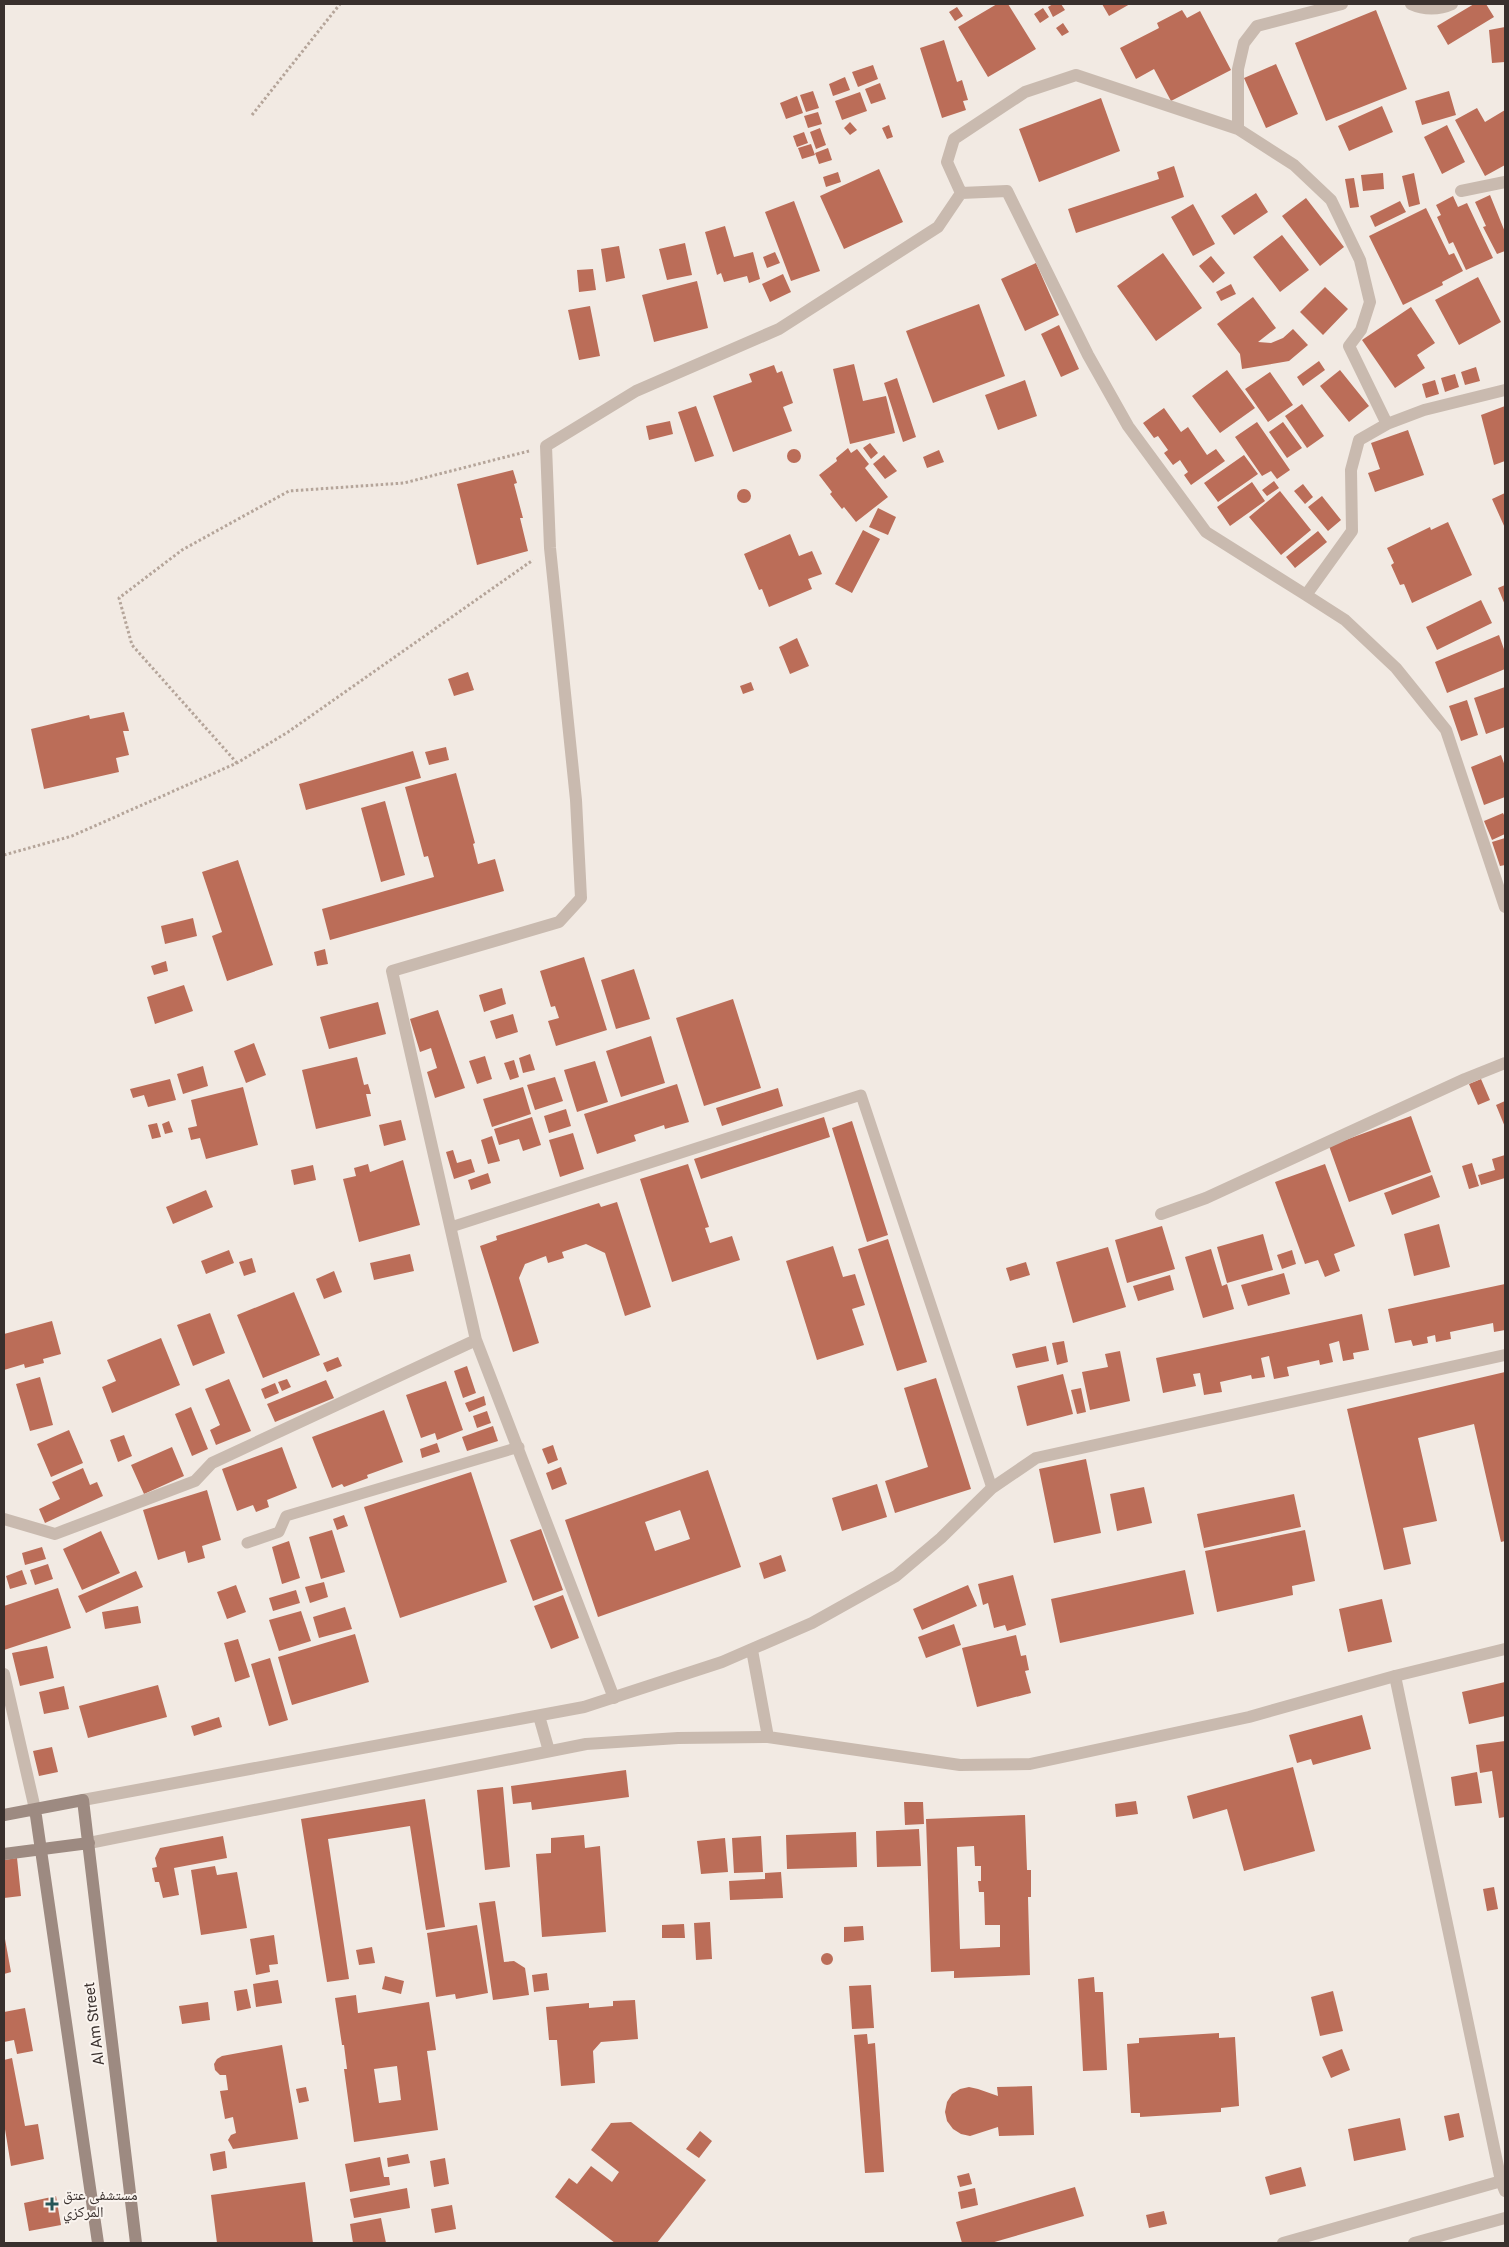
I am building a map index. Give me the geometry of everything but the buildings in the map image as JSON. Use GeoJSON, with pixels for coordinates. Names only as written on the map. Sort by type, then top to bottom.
{"type":"FeatureCollection","features":[{"type":"Feature","properties":{"kind":"main road"},"geometry":{"type":"LineString","coordinates":[[4,1815],[83,1800]]}},
{"type":"Feature","properties":{"kind":"main road","name":"Al Am Street"},"geometry":{"type":"LineString","coordinates":[[83,1800],[136,2243]]}},
{"type":"Feature","properties":{"kind":"main road","name":"Al Am Street"},"geometry":{"type":"LineString","coordinates":[[34,1809],[98,2243]]}},
{"type":"Feature","properties":{"kind":"main road"},"geometry":{"type":"LineString","coordinates":[[4,1854],[89,1843]]}},
{"type":"Feature","properties":{"kind":"street"},"geometry":{"type":"LineString","coordinates":[[1238,129],[1238,69],[1244,43],[1257,26],[1342,4]]}},
{"type":"Feature","properties":{"kind":"street"},"geometry":{"type":"LineString","coordinates":[[1410,4],[1421,8],[1445,7],[1452,4]]}},
{"type":"Feature","properties":{"kind":"street"},"geometry":{"type":"LineString","coordinates":[[960,193],[947,162],[954,139],[1025,92],[1076,74],[1238,129],[1294,165],[1331,200],[1360,260],[1370,302],[1361,330],[1349,346],[1387,424]]}},
{"type":"Feature","properties":{"kind":"street"},"geometry":{"type":"LineString","coordinates":[[1460,191],[1505,182]]}},
{"type":"Feature","properties":{"kind":"street"},"geometry":{"type":"LineString","coordinates":[[960,193],[1007,191],[1088,354],[1128,426],[1206,532],[1345,620],[1396,668],[1446,730],[1505,907]]}},
{"type":"Feature","properties":{"kind":"street"},"geometry":{"type":"LineString","coordinates":[[614,1698],[519,1447],[476,1340],[392,971],[558,922],[581,898],[576,800],[550,548],[546,446],[636,391],[779,329],[938,227],[960,193]]}},
{"type":"Feature","properties":{"kind":"street"},"geometry":{"type":"LineString","coordinates":[[1306,595],[1352,531],[1351,470],[1359,440],[1387,424],[1424,410],[1505,390]]}},
{"type":"Feature","properties":{"kind":"street"},"geometry":{"type":"LineString","coordinates":[[1161,1214],[1206,1198],[1505,1063]]}},
{"type":"Feature","properties":{"kind":"street"},"geometry":{"type":"LineString","coordinates":[[4,1518],[55,1534],[196,1482],[212,1463],[476,1340]]}},
{"type":"Feature","properties":{"kind":"street"},"geometry":{"type":"LineString","coordinates":[[83,1800],[539,1716],[584,1707],[614,1698],[752,1650],[812,1623],[896,1576],[941,1538],[992,1488],[1036,1458],[1505,1355]]}},
{"type":"Feature","properties":{"kind":"street"},"geometry":{"type":"LineString","coordinates":[[89,1843],[586,1744],[678,1738],[768,1737],[960,1765],[1030,1764],[1249,1718],[1395,1676],[1505,1649]]}},
{"type":"Feature","properties":{"kind":"street"},"geometry":{"type":"LineString","coordinates":[[752,1650],[768,1737]]}},
{"type":"Feature","properties":{"kind":"street"},"geometry":{"type":"LineString","coordinates":[[4,1674],[34,1809]]}},
{"type":"Feature","properties":{"kind":"street"},"geometry":{"type":"LineString","coordinates":[[1283,2243],[1504,2184],[1395,1676]]}},
{"type":"Feature","properties":{"kind":"street"},"geometry":{"type":"LineString","coordinates":[[539,1716],[549,1751]]}},
{"type":"Feature","properties":{"kind":"street"},"geometry":{"type":"LineString","coordinates":[[1414,2243],[1505,2218]]}},
{"type":"Feature","properties":{"kind":"lane"},"geometry":{"type":"LineString","coordinates":[[450,1226],[861,1095],[992,1488]]}},
{"type":"Feature","properties":{"kind":"lane"},"geometry":{"type":"LineString","coordinates":[[247,1542],[279,1532],[286,1516],[519,1447]]}},
{"type":"Feature","properties":{"kind":"path"},"geometry":{"type":"LineString","coordinates":[[252,115],[340,4]]}},
{"type":"Feature","properties":{"kind":"path"},"geometry":{"type":"LineString","coordinates":[[237,763],[132,645],[119,598],[182,550],[289,491],[404,483],[546,446]]}},
{"type":"Feature","properties":{"kind":"path"},"geometry":{"type":"LineString","coordinates":[[4,855],[72,836],[237,763],[288,732],[550,548]]}},
{"type":"Feature","properties":{"kind":"place","name":"مستشفى عتق المركزي"},"geometry":{"type":"Point","coordinates":[52,2204]}}]}
